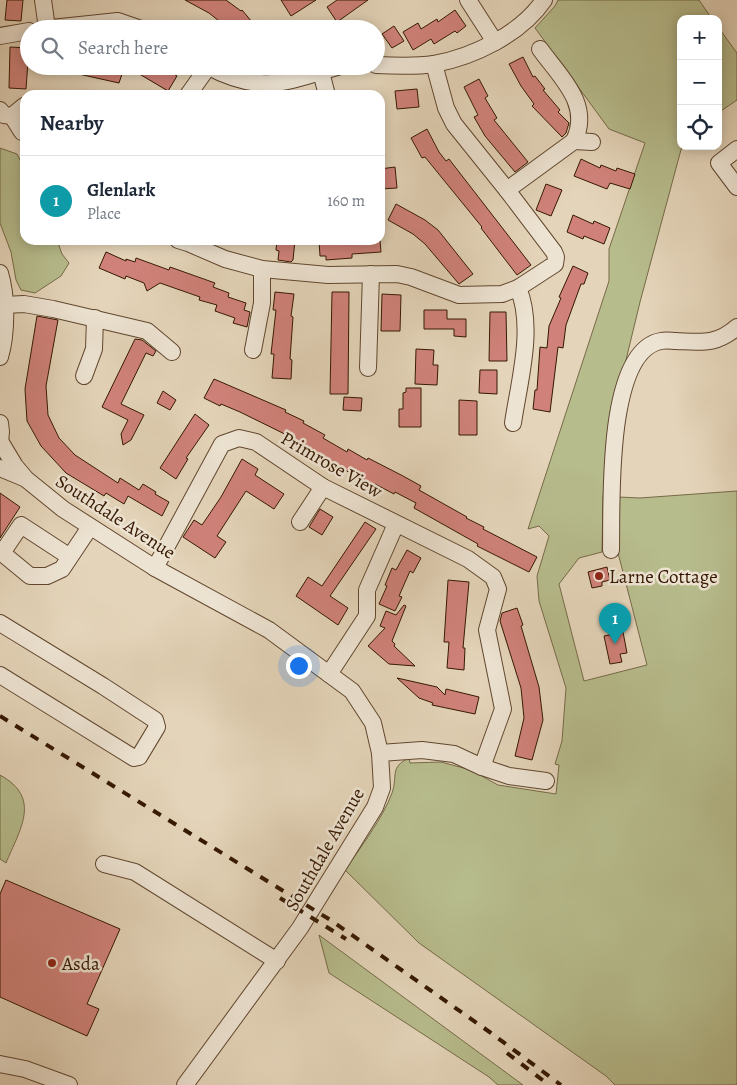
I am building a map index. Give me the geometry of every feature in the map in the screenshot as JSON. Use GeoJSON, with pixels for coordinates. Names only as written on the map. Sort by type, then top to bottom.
{"type":"FeatureCollection","features":[{"type":"Feature","properties":{"kind":"street"},"geometry":{"type":"LineString","coordinates":[[43,0],[44,20]]}},
{"type":"Feature","properties":{"kind":"street"},"geometry":{"type":"LineString","coordinates":[[468,0],[495,42]]}},
{"type":"Feature","properties":{"kind":"street"},"geometry":{"type":"LineString","coordinates":[[385,66],[403,67],[434,64],[458,57],[495,42],[515,30],[535,13],[544,0]]}},
{"type":"Feature","properties":{"kind":"street"},"geometry":{"type":"LineString","coordinates":[[0,36],[20,33]]}},
{"type":"Feature","properties":{"kind":"street"},"geometry":{"type":"LineString","coordinates":[[507,190],[574,141],[580,129],[578,107],[574,95],[540,49]]}},
{"type":"Feature","properties":{"kind":"street"},"geometry":{"type":"LineString","coordinates":[[193,245],[225,259],[262,269],[328,275],[397,274],[411,277],[460,295],[494,295],[518,288],[555,264],[556,256],[551,247],[454,124],[446,108],[434,64]]}},
{"type":"Feature","properties":{"kind":"street"},"geometry":{"type":"LineString","coordinates":[[191,90],[202,75]]}},
{"type":"Feature","properties":{"kind":"street"},"geometry":{"type":"LineString","coordinates":[[224,75],[255,84],[283,83],[311,75]]}},
{"type":"Feature","properties":{"kind":"street"},"geometry":{"type":"LineString","coordinates":[[322,75],[326,90]]}},
{"type":"Feature","properties":{"kind":"street"},"geometry":{"type":"LineString","coordinates":[[12,110],[20,128]]}},
{"type":"Feature","properties":{"kind":"street"},"geometry":{"type":"LineString","coordinates":[[574,141],[592,142]]}},
{"type":"Feature","properties":{"kind":"street"},"geometry":{"type":"LineString","coordinates":[[737,149],[719,163],[737,187]]}},
{"type":"Feature","properties":{"kind":"street"},"geometry":{"type":"LineString","coordinates":[[253,350],[262,303],[262,269]]}},
{"type":"Feature","properties":{"kind":"street"},"geometry":{"type":"LineString","coordinates":[[0,272],[4,305],[4,345],[0,357]]}},
{"type":"Feature","properties":{"kind":"street"},"geometry":{"type":"LineString","coordinates":[[368,368],[370,274]]}},
{"type":"Feature","properties":{"kind":"street"},"geometry":{"type":"LineString","coordinates":[[513,423],[523,360],[525,329],[525,310],[518,288]]}},
{"type":"Feature","properties":{"kind":"street"},"geometry":{"type":"LineString","coordinates":[[4,305],[24,304],[95,318],[147,331],[172,352]]}},
{"type":"Feature","properties":{"kind":"street"},"geometry":{"type":"LineString","coordinates":[[84,376],[94,349],[95,318]]}},
{"type":"Feature","properties":{"kind":"street"},"geometry":{"type":"LineString","coordinates":[[611,550],[613,459],[616,424],[623,392],[635,359],[652,344],[662,341],[708,342],[726,336],[737,327]]}},
{"type":"Feature","properties":{"kind":"street"},"geometry":{"type":"LineString","coordinates":[[0,423],[2,432],[0,442]]}},
{"type":"Feature","properties":{"kind":"street","name":"Primrose View"},"geometry":{"type":"LineString","coordinates":[[155,568],[222,444],[239,438],[256,442],[323,487],[468,559],[493,577],[498,589],[487,630],[503,709],[482,767]]}},
{"type":"Feature","properties":{"kind":"street","name":"Southdale Avenue"},"geometry":{"type":"LineString","coordinates":[[0,442],[15,466],[26,479],[63,509],[155,568],[269,630],[352,691],[373,723],[380,753],[382,788],[376,807],[333,872],[300,928],[185,1085]]}},
{"type":"Feature","properties":{"kind":"street","name":"Southdale Avenue"},"geometry":{"type":"LineString","coordinates":[[0,468],[26,479]]}},
{"type":"Feature","properties":{"kind":"street"},"geometry":{"type":"LineString","coordinates":[[300,522],[323,487]]}},
{"type":"Feature","properties":{"kind":"street"},"geometry":{"type":"LineString","coordinates":[[329,674],[367,616],[367,590],[396,524]]}},
{"type":"Feature","properties":{"kind":"street"},"geometry":{"type":"LineString","coordinates":[[70,557],[90,527]]}},
{"type":"Feature","properties":{"kind":"street"},"geometry":{"type":"LineString","coordinates":[[0,623],[131,704],[155,720],[157,727],[139,757],[134,758],[0,675]]}},
{"type":"Feature","properties":{"kind":"street"},"geometry":{"type":"LineString","coordinates":[[380,753],[422,750],[454,754],[482,767],[509,776],[546,781]]}},
{"type":"Feature","properties":{"kind":"street"},"geometry":{"type":"LineString","coordinates":[[104,864],[134,872],[277,961]]}},
{"type":"Feature","properties":{"kind":"street"},"geometry":{"type":"LineString","coordinates":[[0,1064],[25,1069],[66,1084]]}},
{"type":"Feature","properties":{"kind":"green space"},"geometry":{"type":"Polygon","coordinates":[[[558,0],[699,0],[709,15],[677,15],[677,150],[681,150],[640,302],[610,426],[603,497],[602,552],[579,558],[559,584],[584,681],[647,665],[617,549],[618,497],[640,498],[737,491],[737,1085],[615,1085],[606,1076],[419,943],[345,870],[371,833],[388,803],[394,787],[396,769],[403,761],[409,758],[410,763],[441,762],[471,770],[498,785],[556,794],[559,765],[555,764],[562,741],[566,688],[539,601],[537,576],[549,536],[539,526],[528,529],[609,281],[609,249],[645,143],[609,129],[535,28],[558,0]]]}},
{"type":"Feature","properties":{"kind":"green space"},"geometry":{"type":"Polygon","coordinates":[[[722,32],[737,53],[737,100],[722,110],[722,32]]]}},
{"type":"Feature","properties":{"kind":"green space"},"geometry":{"type":"Polygon","coordinates":[[[0,148],[17,154],[20,160],[20,245],[59,245],[62,254],[69,263],[61,276],[35,293],[21,290],[16,280],[11,252],[0,223],[0,148]]]}},
{"type":"Feature","properties":{"kind":"green space"},"geometry":{"type":"Polygon","coordinates":[[[0,775],[13,784],[21,794],[24,804],[21,826],[6,863],[0,859],[0,775]]]}},
{"type":"Feature","properties":{"kind":"green space"},"geometry":{"type":"Polygon","coordinates":[[[319,935],[523,1085],[498,1085],[489,1077],[329,973],[319,935]]]}},
{"type":"Feature","properties":{"kind":"building"},"geometry":{"type":"Polygon","coordinates":[[[7,0],[23,0],[21,20],[5,20],[7,0]]]}},
{"type":"Feature","properties":{"kind":"building"},"geometry":{"type":"Polygon","coordinates":[[[185,0],[226,0],[242,10],[250,20],[218,20],[185,0]]]}},
{"type":"Feature","properties":{"kind":"building"},"geometry":{"type":"Polygon","coordinates":[[[281,0],[316,0],[291,16],[281,0]]]}},
{"type":"Feature","properties":{"kind":"building"},"geometry":{"type":"Polygon","coordinates":[[[337,0],[368,0],[340,20],[336,20],[327,7],[337,0]]]}},
{"type":"Feature","properties":{"kind":"building"},"geometry":{"type":"Polygon","coordinates":[[[455,10],[466,26],[457,33],[455,31],[434,44],[431,39],[413,50],[403,32],[418,23],[421,29],[437,19],[438,22],[455,10]]]}},
{"type":"Feature","properties":{"kind":"building"},"geometry":{"type":"Polygon","coordinates":[[[394,26],[404,41],[392,48],[385,38],[385,32],[394,26]]]}},
{"type":"Feature","properties":{"kind":"building"},"geometry":{"type":"Polygon","coordinates":[[[10,47],[20,48],[20,75],[27,75],[26,89],[9,88],[10,47]]]}},
{"type":"Feature","properties":{"kind":"building"},"geometry":{"type":"Polygon","coordinates":[[[523,57],[533,77],[535,76],[545,89],[543,90],[560,110],[558,112],[569,123],[566,133],[562,137],[532,106],[534,104],[509,64],[523,57]]]}},
{"type":"Feature","properties":{"kind":"building"},"geometry":{"type":"Polygon","coordinates":[[[83,75],[122,75],[119,83],[83,75]]]}},
{"type":"Feature","properties":{"kind":"building"},"geometry":{"type":"Polygon","coordinates":[[[141,75],[177,76],[169,90],[141,75]]]}},
{"type":"Feature","properties":{"kind":"building"},"geometry":{"type":"Polygon","coordinates":[[[479,79],[488,96],[485,98],[497,118],[494,120],[528,162],[515,172],[485,136],[474,117],[478,115],[464,87],[479,79]]]}},
{"type":"Feature","properties":{"kind":"building"},"geometry":{"type":"Polygon","coordinates":[[[417,89],[419,107],[397,109],[395,91],[417,89]]]}},
{"type":"Feature","properties":{"kind":"building"},"geometry":{"type":"Polygon","coordinates":[[[427,129],[439,152],[446,161],[449,159],[531,265],[517,275],[482,227],[425,157],[422,158],[411,138],[427,129]]]}},
{"type":"Feature","properties":{"kind":"building"},"geometry":{"type":"Polygon","coordinates":[[[581,159],[600,168],[601,165],[616,171],[617,168],[635,174],[630,189],[610,183],[607,189],[574,176],[581,159]]]}},
{"type":"Feature","properties":{"kind":"building"},"geometry":{"type":"Polygon","coordinates":[[[395,167],[397,188],[385,189],[385,168],[395,167]]]}},
{"type":"Feature","properties":{"kind":"building"},"geometry":{"type":"Polygon","coordinates":[[[546,184],[562,190],[551,216],[536,210],[546,184]]]}},
{"type":"Feature","properties":{"kind":"building"},"geometry":{"type":"Polygon","coordinates":[[[396,204],[425,220],[438,230],[473,274],[459,284],[425,244],[413,234],[388,220],[396,204]]]}},
{"type":"Feature","properties":{"kind":"building"},"geometry":{"type":"Polygon","coordinates":[[[573,215],[593,224],[594,221],[610,228],[604,244],[584,236],[583,239],[567,232],[573,215]]]}},
{"type":"Feature","properties":{"kind":"building"},"geometry":{"type":"Polygon","coordinates":[[[276,245],[294,245],[293,260],[291,262],[278,260],[279,251],[276,250],[276,245]]]}},
{"type":"Feature","properties":{"kind":"building"},"geometry":{"type":"Polygon","coordinates":[[[319,245],[380,245],[381,252],[352,254],[352,258],[326,260],[326,256],[320,256],[319,245]]]}},
{"type":"Feature","properties":{"kind":"building"},"geometry":{"type":"Polygon","coordinates":[[[106,252],[126,261],[126,259],[135,262],[136,258],[169,270],[170,267],[215,283],[213,287],[229,293],[228,297],[246,303],[244,310],[250,312],[247,327],[233,323],[235,318],[215,311],[217,305],[199,300],[200,297],[160,283],[147,291],[144,283],[126,276],[125,279],[99,268],[106,252]]]}},
{"type":"Feature","properties":{"kind":"building"},"geometry":{"type":"Polygon","coordinates":[[[573,266],[588,273],[584,284],[581,284],[566,325],[563,348],[558,347],[550,412],[533,409],[535,390],[537,390],[540,347],[547,348],[549,326],[573,266]]]}},
{"type":"Feature","properties":{"kind":"building"},"geometry":{"type":"Polygon","coordinates":[[[275,292],[294,294],[291,316],[293,317],[290,359],[292,360],[291,379],[272,378],[274,354],[271,354],[276,310],[273,310],[275,292]]]}},
{"type":"Feature","properties":{"kind":"building"},"geometry":{"type":"Polygon","coordinates":[[[332,292],[349,292],[348,394],[330,394],[332,292]]]}},
{"type":"Feature","properties":{"kind":"building"},"geometry":{"type":"Polygon","coordinates":[[[382,294],[401,295],[400,331],[381,331],[382,294]]]}},
{"type":"Feature","properties":{"kind":"building"},"geometry":{"type":"Polygon","coordinates":[[[424,310],[447,310],[447,319],[466,319],[466,337],[454,336],[454,329],[424,329],[424,310]]]}},
{"type":"Feature","properties":{"kind":"building"},"geometry":{"type":"Polygon","coordinates":[[[490,312],[506,312],[507,361],[489,361],[490,312]]]}},
{"type":"Feature","properties":{"kind":"building"},"geometry":{"type":"Polygon","coordinates":[[[37,316],[58,320],[46,386],[48,415],[59,438],[75,455],[118,483],[120,478],[139,490],[143,484],[156,492],[155,494],[169,502],[162,516],[128,496],[124,504],[106,493],[104,496],[66,473],[41,446],[27,421],[25,389],[37,316]]]}},
{"type":"Feature","properties":{"kind":"building"},"geometry":{"type":"Polygon","coordinates":[[[135,339],[142,340],[156,351],[153,356],[146,353],[121,404],[144,415],[131,440],[123,445],[121,434],[128,420],[102,407],[135,339]]]}},
{"type":"Feature","properties":{"kind":"building"},"geometry":{"type":"Polygon","coordinates":[[[416,349],[434,350],[433,365],[438,365],[437,385],[415,384],[416,349]]]}},
{"type":"Feature","properties":{"kind":"building"},"geometry":{"type":"Polygon","coordinates":[[[480,370],[497,370],[497,394],[479,393],[480,370]]]}},
{"type":"Feature","properties":{"kind":"building"},"geometry":{"type":"Polygon","coordinates":[[[214,379],[286,410],[285,412],[304,421],[303,423],[325,435],[323,438],[347,452],[348,449],[367,460],[368,458],[421,486],[419,490],[484,527],[483,529],[537,557],[529,572],[477,546],[478,544],[414,508],[416,503],[395,492],[394,494],[374,485],[333,464],[332,466],[317,458],[319,456],[301,447],[303,443],[240,412],[221,404],[220,406],[204,398],[214,379]]]}},
{"type":"Feature","properties":{"kind":"building"},"geometry":{"type":"Polygon","coordinates":[[[406,388],[421,388],[421,427],[399,427],[399,409],[403,409],[403,393],[406,392],[406,388]]]}},
{"type":"Feature","properties":{"kind":"building"},"geometry":{"type":"Polygon","coordinates":[[[163,391],[176,400],[170,410],[157,403],[163,391]]]}},
{"type":"Feature","properties":{"kind":"building"},"geometry":{"type":"Polygon","coordinates":[[[344,397],[362,398],[361,411],[343,410],[344,397]]]}},
{"type":"Feature","properties":{"kind":"building"},"geometry":{"type":"Polygon","coordinates":[[[459,400],[477,401],[477,435],[459,435],[459,400]]]}},
{"type":"Feature","properties":{"kind":"building"},"geometry":{"type":"Polygon","coordinates":[[[195,414],[209,425],[186,458],[188,459],[176,479],[160,468],[195,414]]]}},
{"type":"Feature","properties":{"kind":"building"},"geometry":{"type":"Polygon","coordinates":[[[242,459],[258,469],[255,475],[284,494],[274,509],[246,491],[217,536],[226,542],[215,558],[183,537],[194,520],[202,525],[221,497],[242,459]]]}},
{"type":"Feature","properties":{"kind":"building"},"geometry":{"type":"Polygon","coordinates":[[[0,493],[20,507],[0,538],[0,493]]]}},
{"type":"Feature","properties":{"kind":"building"},"geometry":{"type":"Polygon","coordinates":[[[320,509],[333,517],[322,535],[309,527],[320,509]]]}},
{"type":"Feature","properties":{"kind":"building"},"geometry":{"type":"Polygon","coordinates":[[[365,522],[376,529],[330,596],[348,608],[338,625],[296,596],[308,577],[322,586],[365,522]]]}},
{"type":"Feature","properties":{"kind":"building"},"geometry":{"type":"Polygon","coordinates":[[[407,550],[421,558],[413,573],[410,571],[399,596],[402,597],[395,611],[379,604],[392,568],[396,570],[407,550]]]}},
{"type":"Feature","properties":{"kind":"building","name":"Larne Cottage"},"geometry":{"type":"Polygon","coordinates":[[[607,567],[610,580],[602,582],[602,586],[592,588],[588,572],[607,567]]]}},
{"type":"Feature","properties":{"kind":"building"},"geometry":{"type":"Polygon","coordinates":[[[448,580],[469,582],[463,648],[465,648],[464,670],[447,668],[449,642],[444,642],[448,580]]]}},
{"type":"Feature","properties":{"kind":"building"},"geometry":{"type":"Polygon","coordinates":[[[404,605],[406,606],[392,641],[395,644],[394,646],[415,666],[389,664],[368,646],[385,628],[380,626],[386,611],[396,615],[404,605]]]}},
{"type":"Feature","properties":{"kind":"building"},"geometry":{"type":"Polygon","coordinates":[[[517,608],[539,687],[543,720],[532,760],[515,756],[524,718],[521,688],[500,621],[502,613],[517,608]]]}},
{"type":"Feature","properties":{"kind":"building"},"geometry":{"type":"Polygon","coordinates":[[[623,632],[627,653],[620,654],[622,662],[610,664],[604,636],[623,632]]]}},
{"type":"Feature","properties":{"kind":"building"},"geometry":{"type":"Polygon","coordinates":[[[397,678],[437,687],[445,695],[446,689],[479,697],[475,714],[432,705],[433,703],[419,698],[397,678]]]}},
{"type":"Feature","properties":{"kind":"building","name":"Asda"},"geometry":{"type":"Polygon","coordinates":[[[6,880],[120,929],[87,1004],[99,1009],[87,1036],[0,997],[0,894],[6,880]]]}},
{"type":"Feature","properties":{"kind":"railway"},"geometry":{"type":"LineString","coordinates":[[0,716],[332,921],[491,1033],[561,1085]]}},
{"type":"Feature","properties":{"kind":"railway"},"geometry":{"type":"LineString","coordinates":[[280,898],[346,939]]}},
{"type":"Feature","properties":{"kind":"railway"},"geometry":{"type":"LineString","coordinates":[[507,1053],[549,1085]]}},
{"type":"Feature","properties":{"kind":"place","name":"Larne Cottage"},"geometry":{"type":"Point","coordinates":[599,576]}},
{"type":"Feature","properties":{"kind":"place","name":"Glenlark"},"geometry":{"type":"Point","coordinates":[615,644]}},
{"type":"Feature","properties":{"kind":"place","name":"Asda"},"geometry":{"type":"Point","coordinates":[52,963]}}]}
